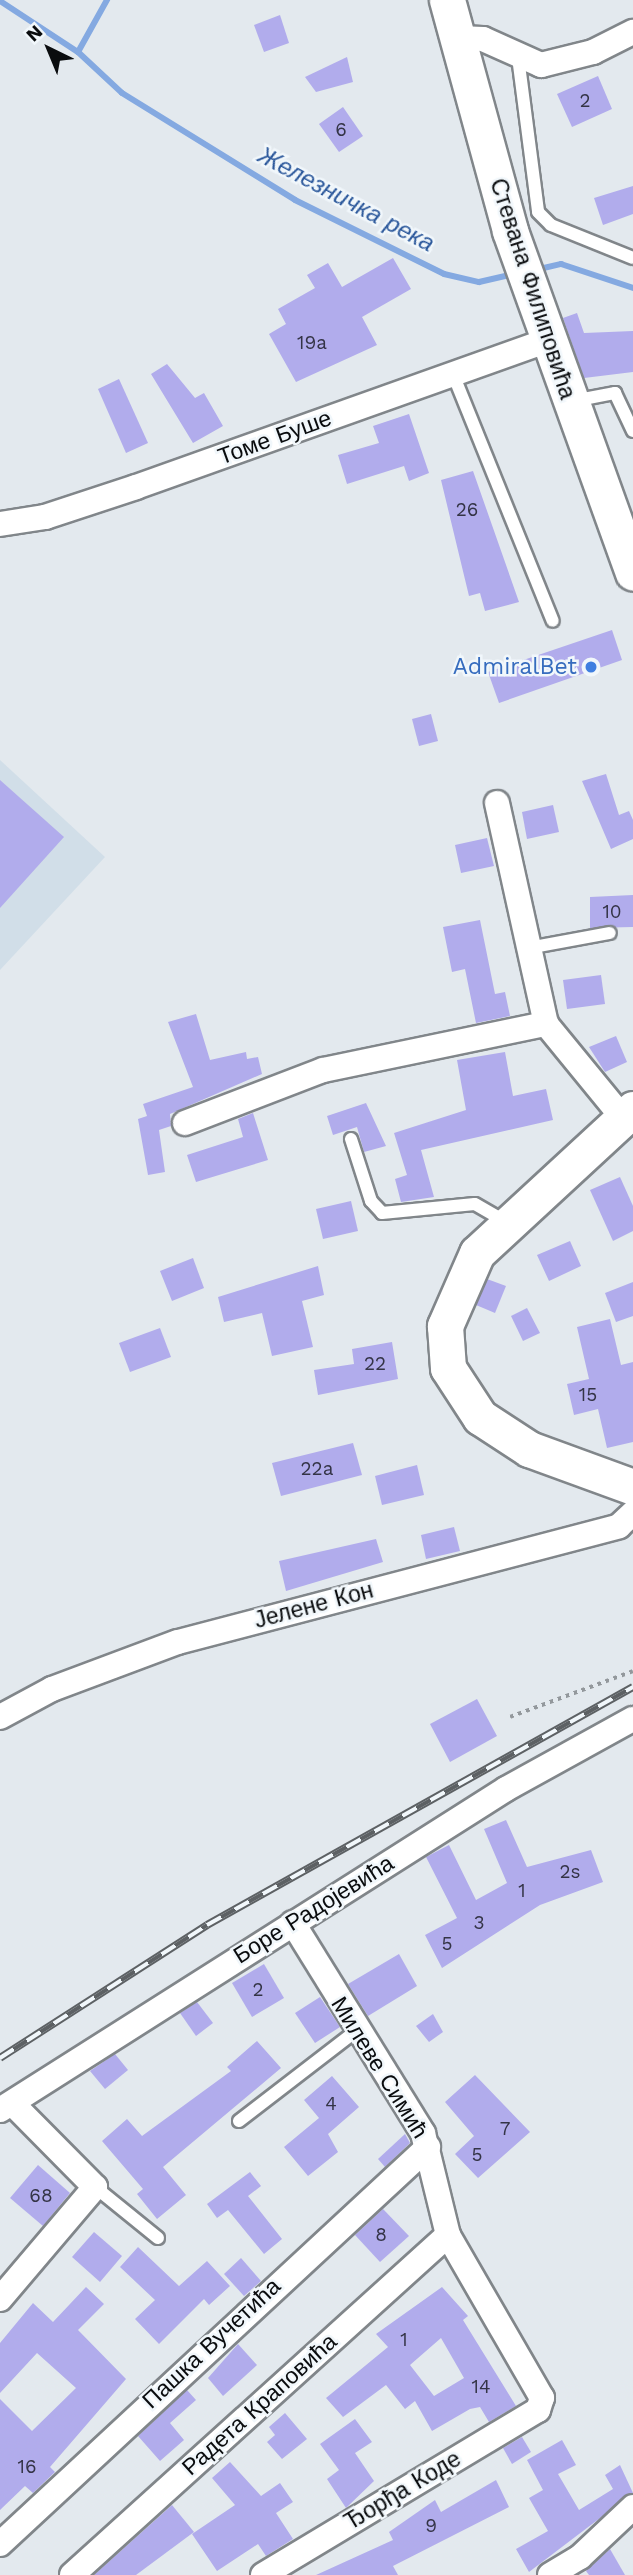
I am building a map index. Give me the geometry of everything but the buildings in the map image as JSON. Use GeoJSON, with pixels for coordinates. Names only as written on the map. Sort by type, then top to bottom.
{"type":"FeatureCollection","features":[{"type":"Feature","properties":{"kind":"main road","name":"Стевана Филиповића"},"geometry":{"type":"LineString","coordinates":[[447,0],[510,230],[569,403],[633,572]]}},
{"type":"Feature","properties":{"kind":"main road"},"geometry":{"type":"LineString","coordinates":[[628,1114],[505,1221],[477,1253],[447,1311],[446,1352],[454,1381],[504,1436],[633,1487]]}},
{"type":"Feature","properties":{"kind":"street"},"geometry":{"type":"LineString","coordinates":[[458,38],[483,39],[518,57],[541,65],[565,61],[633,32]]}},
{"type":"Feature","properties":{"kind":"street","name":"Томе Буше"},"geometry":{"type":"LineString","coordinates":[[0,524],[58,513],[547,341]]}},
{"type":"Feature","properties":{"kind":"street"},"geometry":{"type":"LineString","coordinates":[[497,803],[546,1024],[628,1114]]}},
{"type":"Feature","properties":{"kind":"street"},"geometry":{"type":"LineString","coordinates":[[185,1123],[323,1070],[546,1024]]}},
{"type":"Feature","properties":{"kind":"street","name":"Јелене Кон"},"geometry":{"type":"LineString","coordinates":[[0,1717],[52,1689],[178,1642],[619,1525],[633,1513]]}},
{"type":"Feature","properties":{"kind":"street","name":"Боре Радојевића"},"geometry":{"type":"LineString","coordinates":[[6,2106],[506,1789],[633,1719]]}},
{"type":"Feature","properties":{"kind":"street","name":"Милеве Симић"},"geometry":{"type":"LineString","coordinates":[[293,1923],[428,2147],[448,2235],[535,2382],[541,2405]]}},
{"type":"Feature","properties":{"kind":"street"},"geometry":{"type":"LineString","coordinates":[[0,2299],[95,2187],[6,2106]]}},
{"type":"Feature","properties":{"kind":"street","name":"Пашка Вучетића"},"geometry":{"type":"LineString","coordinates":[[0,2544],[428,2147]]}},
{"type":"Feature","properties":{"kind":"street","name":"Радета Краповића"},"geometry":{"type":"LineString","coordinates":[[72,2575],[448,2235]]}},
{"type":"Feature","properties":{"kind":"street","name":"Ђорђа Коде"},"geometry":{"type":"LineString","coordinates":[[263,2575],[541,2405]]}},
{"type":"Feature","properties":{"kind":"street"},"geometry":{"type":"LineString","coordinates":[[550,2575],[580,2557],[633,2507]]}},
{"type":"Feature","properties":{"kind":"lane"},"geometry":{"type":"LineString","coordinates":[[518,57],[538,212],[551,225],[633,258]]}},
{"type":"Feature","properties":{"kind":"lane"},"geometry":{"type":"LineString","coordinates":[[453,374],[553,621]]}},
{"type":"Feature","properties":{"kind":"lane"},"geometry":{"type":"LineString","coordinates":[[569,403],[600,391],[615,393],[633,431]]}},
{"type":"Feature","properties":{"kind":"lane"},"geometry":{"type":"LineString","coordinates":[[528,948],[610,933]]}},
{"type":"Feature","properties":{"kind":"lane"},"geometry":{"type":"LineString","coordinates":[[351,1139],[371,1201],[382,1213],[475,1205],[505,1221]]}},
{"type":"Feature","properties":{"kind":"lane"},"geometry":{"type":"LineString","coordinates":[[239,2121],[356,2031]]}},
{"type":"Feature","properties":{"kind":"lane"},"geometry":{"type":"LineString","coordinates":[[95,2187],[158,2238]]}},
{"type":"Feature","properties":{"kind":"path"},"geometry":{"type":"LineString","coordinates":[[510,1717],[633,1671]]}},
{"type":"Feature","properties":{"kind":"shaded area"},"geometry":{"type":"Polygon","coordinates":[[[0,760],[105,857],[0,970],[0,760]]]}},
{"type":"Feature","properties":{"kind":"waterway"},"geometry":{"type":"LineString","coordinates":[[78,52],[107,0]]}},
{"type":"Feature","properties":{"kind":"waterway","name":"Железничка река"},"geometry":{"type":"LineString","coordinates":[[0,1],[78,52],[122,93],[295,200],[444,274],[479,282],[514,274]]}},
{"type":"Feature","properties":{"kind":"waterway","name":"Железничка река"},"geometry":{"type":"LineString","coordinates":[[535,270],[561,264],[633,288]]}},
{"type":"Feature","properties":{"kind":"railway"},"geometry":{"type":"LineString","coordinates":[[0,2058],[207,1925],[633,1687]]}},
{"type":"Feature","properties":{"kind":"place","name":"AdmiralBet"},"geometry":{"type":"Point","coordinates":[591,667]}}]}
